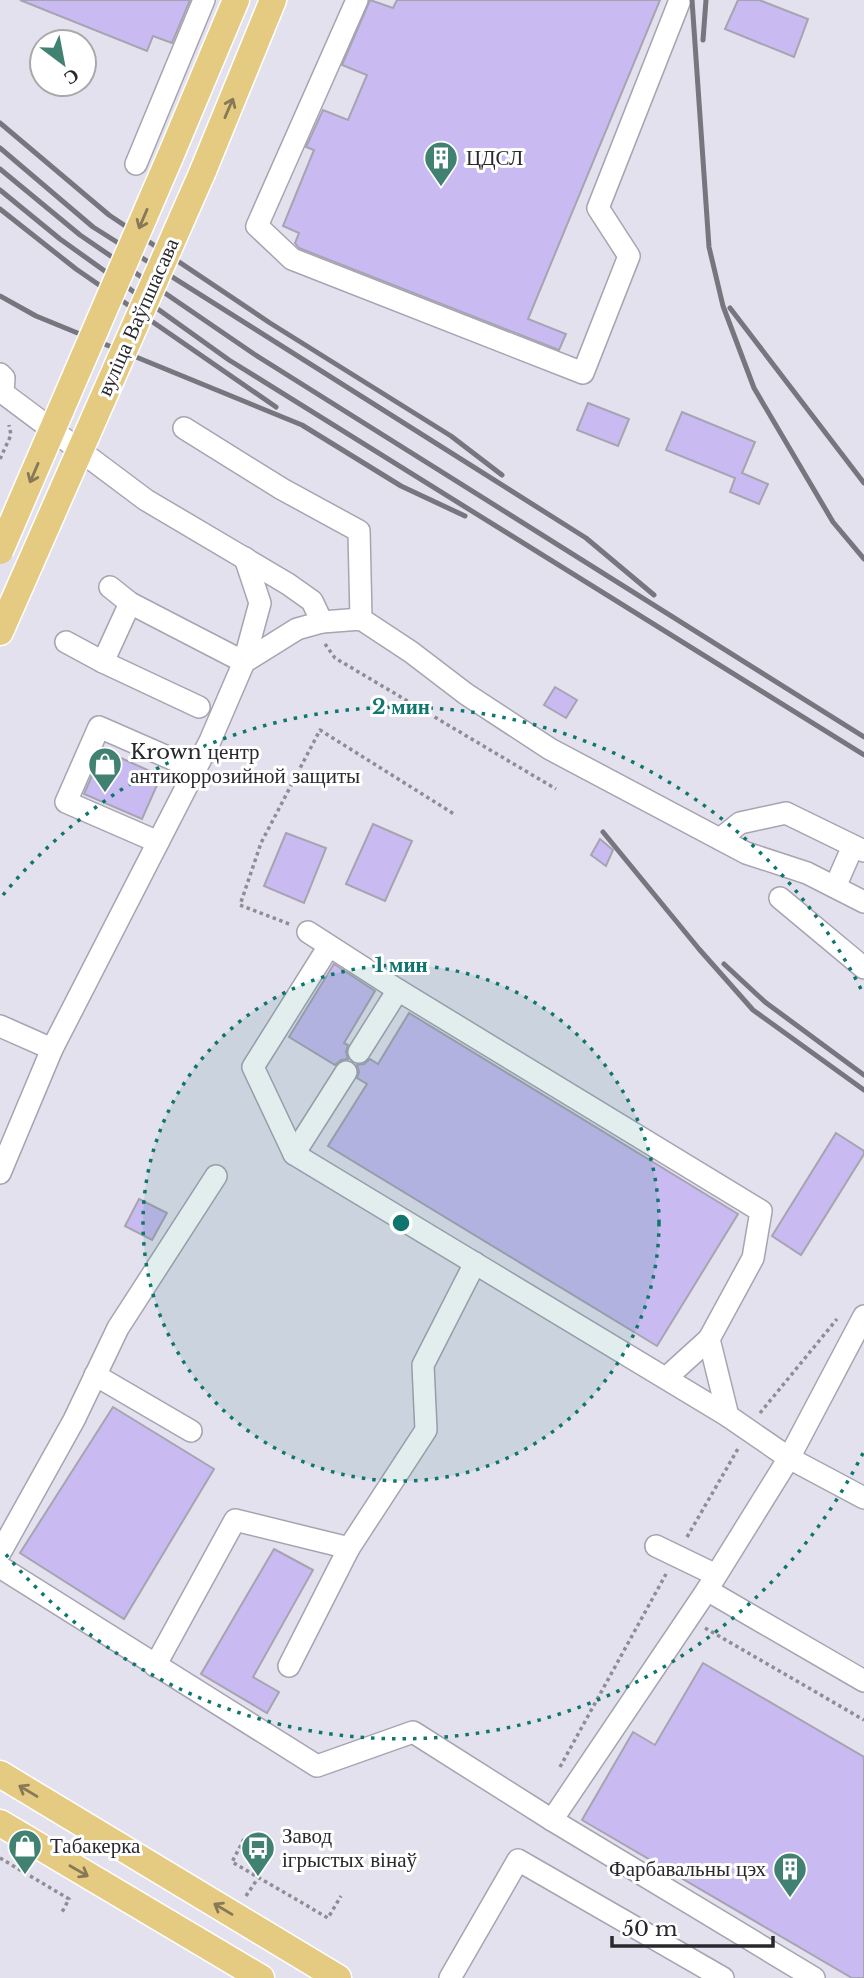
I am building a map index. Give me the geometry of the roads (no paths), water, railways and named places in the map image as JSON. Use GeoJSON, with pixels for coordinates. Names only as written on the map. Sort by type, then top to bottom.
{"type":"FeatureCollection","features":[{"type":"Feature","properties":{"kind":"main road","name":"вуліца Ваўпшасава"},"geometry":{"type":"LineString","coordinates":[[0,551],[236,0]]}},
{"type":"Feature","properties":{"kind":"main road","name":"вуліца Ваўпшасава"},"geometry":{"type":"LineString","coordinates":[[0,632],[203,171],[273,0]]}},
{"type":"Feature","properties":{"kind":"main road"},"geometry":{"type":"LineString","coordinates":[[0,1774],[338,1978]]}},
{"type":"Feature","properties":{"kind":"main road"},"geometry":{"type":"LineString","coordinates":[[0,1823],[261,1978]]}},
{"type":"Feature","properties":{"kind":"lane"},"geometry":{"type":"LineString","coordinates":[[136,164],[204,0]]}},
{"type":"Feature","properties":{"kind":"lane"},"geometry":{"type":"LineString","coordinates":[[357,0],[257,226],[292,259],[583,373],[629,256],[598,208],[681,0]]}},
{"type":"Feature","properties":{"kind":"lane"},"geometry":{"type":"LineString","coordinates":[[2,382],[146,499],[312,601],[317,624]]}},
{"type":"Feature","properties":{"kind":"lane"},"geometry":{"type":"LineString","coordinates":[[184,428],[282,489],[359,531],[361,619]]}},
{"type":"Feature","properties":{"kind":"lane"},"geometry":{"type":"LineString","coordinates":[[0,1173],[52,1049],[210,741],[244,662],[260,603],[246,558]]}},
{"type":"Feature","properties":{"kind":"lane"},"geometry":{"type":"LineString","coordinates":[[110,587],[130,603],[244,662]]}},
{"type":"Feature","properties":{"kind":"lane"},"geometry":{"type":"LineString","coordinates":[[103,662],[130,603]]}},
{"type":"Feature","properties":{"kind":"lane"},"geometry":{"type":"LineString","coordinates":[[244,662],[297,629],[361,619],[411,652],[466,694],[550,749],[746,853],[807,873],[864,902]]}},
{"type":"Feature","properties":{"kind":"lane"},"geometry":{"type":"LineString","coordinates":[[66,642],[199,707]]}},
{"type":"Feature","properties":{"kind":"lane"},"geometry":{"type":"LineString","coordinates":[[158,842],[66,802],[99,727],[195,769]]}},
{"type":"Feature","properties":{"kind":"lane"},"geometry":{"type":"LineString","coordinates":[[720,839],[740,822],[786,813],[859,849],[835,887]]}},
{"type":"Feature","properties":{"kind":"lane"},"geometry":{"type":"LineString","coordinates":[[780,898],[864,968]]}},
{"type":"Feature","properties":{"kind":"lane"},"geometry":{"type":"LineString","coordinates":[[308,932],[398,990],[761,1210],[753,1258],[709,1339],[666,1378]]}},
{"type":"Feature","properties":{"kind":"lane"},"geometry":{"type":"LineString","coordinates":[[329,946],[253,1068],[294,1154],[728,1416],[789,1458],[864,1498]]}},
{"type":"Feature","properties":{"kind":"lane"},"geometry":{"type":"LineString","coordinates":[[359,1052],[398,990]]}},
{"type":"Feature","properties":{"kind":"lane"},"geometry":{"type":"LineString","coordinates":[[0,1026],[52,1049]]}},
{"type":"Feature","properties":{"kind":"lane"},"geometry":{"type":"LineString","coordinates":[[294,1154],[346,1072]]}},
{"type":"Feature","properties":{"kind":"lane"},"geometry":{"type":"LineString","coordinates":[[0,1553],[74,1420],[118,1328],[216,1176]]}},
{"type":"Feature","properties":{"kind":"lane"},"geometry":{"type":"LineString","coordinates":[[289,1666],[349,1548],[426,1430],[423,1365],[475,1263]]}},
{"type":"Feature","properties":{"kind":"lane"},"geometry":{"type":"LineString","coordinates":[[552,1820],[689,1618],[789,1458],[864,1316]]}},
{"type":"Feature","properties":{"kind":"lane"},"geometry":{"type":"LineString","coordinates":[[709,1339],[728,1416]]}},
{"type":"Feature","properties":{"kind":"lane"},"geometry":{"type":"LineString","coordinates":[[95,1375],[191,1431]]}},
{"type":"Feature","properties":{"kind":"lane"},"geometry":{"type":"LineString","coordinates":[[155,1666],[235,1520],[349,1548]]}},
{"type":"Feature","properties":{"kind":"lane"},"geometry":{"type":"LineString","coordinates":[[656,1546],[864,1681]]}},
{"type":"Feature","properties":{"kind":"lane"},"geometry":{"type":"LineString","coordinates":[[0,1567],[317,1766],[413,1732],[552,1820],[814,1978]]}},
{"type":"Feature","properties":{"kind":"lane"},"geometry":{"type":"LineString","coordinates":[[450,1978],[518,1860],[723,1978]]}},
{"type":"Feature","properties":{"kind":"railway"},"geometry":{"type":"LineString","coordinates":[[692,0],[709,247],[723,306],[754,388],[833,522],[864,559]]}},
{"type":"Feature","properties":{"kind":"railway"},"geometry":{"type":"LineString","coordinates":[[703,40],[706,0]]}},
{"type":"Feature","properties":{"kind":"railway"},"geometry":{"type":"LineString","coordinates":[[0,123],[109,215],[270,323],[451,436],[502,475]]}},
{"type":"Feature","properties":{"kind":"railway"},"geometry":{"type":"LineString","coordinates":[[0,148],[93,227],[586,538],[654,595]]}},
{"type":"Feature","properties":{"kind":"railway"},"geometry":{"type":"LineString","coordinates":[[0,169],[80,235],[254,354],[864,737]]}},
{"type":"Feature","properties":{"kind":"railway"},"geometry":{"type":"LineString","coordinates":[[0,190],[60,239],[229,360],[864,755]]}},
{"type":"Feature","properties":{"kind":"railway"},"geometry":{"type":"LineString","coordinates":[[0,209],[76,269],[276,407]]}},
{"type":"Feature","properties":{"kind":"railway"},"geometry":{"type":"LineString","coordinates":[[0,296],[36,316],[302,425],[401,486],[465,516]]}},
{"type":"Feature","properties":{"kind":"railway"},"geometry":{"type":"LineString","coordinates":[[730,308],[864,483]]}},
{"type":"Feature","properties":{"kind":"railway"},"geometry":{"type":"LineString","coordinates":[[603,832],[753,1010],[864,1090]]}},
{"type":"Feature","properties":{"kind":"railway"},"geometry":{"type":"LineString","coordinates":[[724,964],[765,1002],[864,1075]]}},
{"type":"Feature","properties":{"kind":"place","name":"ЦДСЛ"},"geometry":{"type":"Point","coordinates":[441,188]}},
{"type":"Feature","properties":{"kind":"place","name":"Krown центр антикоррозийной защиты"},"geometry":{"type":"Point","coordinates":[105,794]}},
{"type":"Feature","properties":{"kind":"place","name":"Табакерка"},"geometry":{"type":"Point","coordinates":[25,1876]}},
{"type":"Feature","properties":{"kind":"place","name":"Завод ігрыстых вінаў"},"geometry":{"type":"Point","coordinates":[258,1878]}},
{"type":"Feature","properties":{"kind":"place","name":"Фарбавальны цэх"},"geometry":{"type":"Point","coordinates":[790,1899]}}]}
